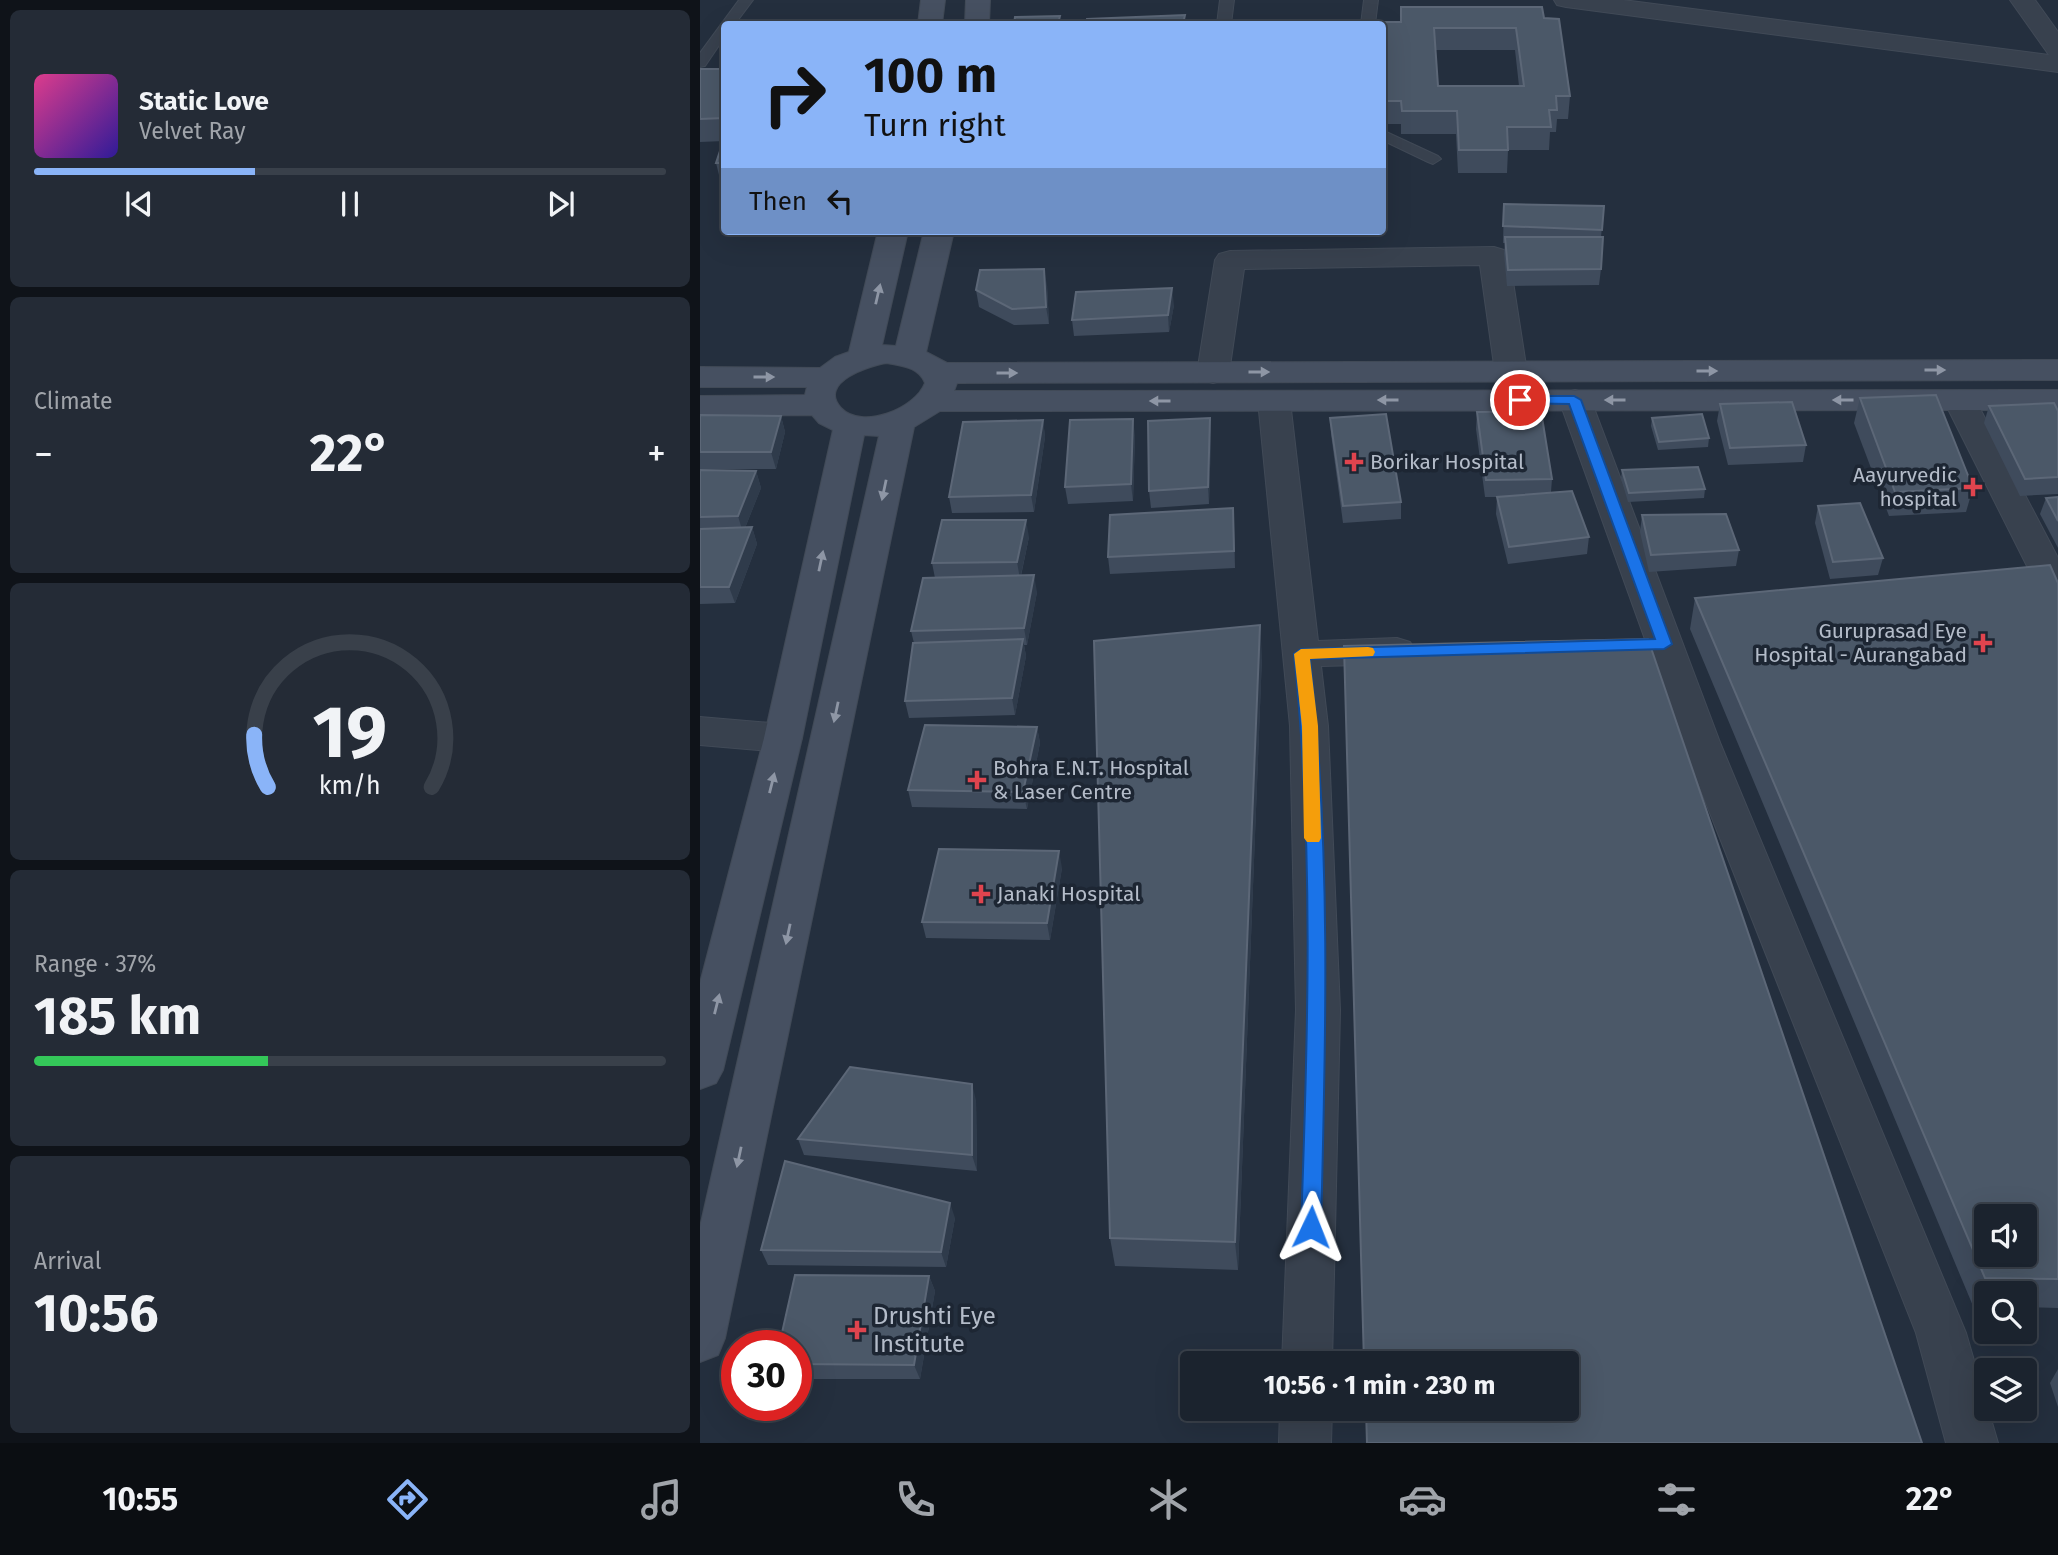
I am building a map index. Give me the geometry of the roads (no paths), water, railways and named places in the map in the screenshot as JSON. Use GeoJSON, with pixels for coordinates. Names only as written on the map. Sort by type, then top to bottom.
{"type":"FeatureCollection","features":[{"type":"Feature","properties":{"kind":"street"},"geometry":{"type":"LineString","coordinates":[[930,21],[933,0]]}},
{"type":"Feature","properties":{"kind":"street"},"geometry":{"type":"LineString","coordinates":[[977,21],[978,0]]}},
{"type":"Feature","properties":{"kind":"street"},"geometry":{"type":"LineString","coordinates":[[1566,0],[1719,10],[2058,64]]}},
{"type":"Feature","properties":{"kind":"street"},"geometry":{"type":"LineString","coordinates":[[2022,0],[2058,50]]}},
{"type":"Feature","properties":{"kind":"street"},"geometry":{"type":"LineString","coordinates":[[864,357],[892,235]]}},
{"type":"Feature","properties":{"kind":"street"},"geometry":{"type":"LineString","coordinates":[[910,355],[938,235]]}},
{"type":"Feature","properties":{"kind":"street"},"geometry":{"type":"LineString","coordinates":[[1213,373],[1231,245],[1494,256],[1511,372]]}},
{"type":"Feature","properties":{"kind":"street"},"geometry":{"type":"LineString","coordinates":[[700,1070],[783,738],[833,402],[843,366],[864,357],[910,355],[928,362],[937,387]]}},
{"type":"Feature","properties":{"kind":"street"},"geometry":{"type":"LineString","coordinates":[[937,387],[1213,373],[2058,370]]}},
{"type":"Feature","properties":{"kind":"street"},"geometry":{"type":"LineString","coordinates":[[700,377],[833,402],[873,427],[898,423],[920,414],[937,387]]}},
{"type":"Feature","properties":{"kind":"street"},"geometry":{"type":"LineString","coordinates":[[937,387],[1274,401],[2058,400]]}},
{"type":"Feature","properties":{"kind":"street"},"geometry":{"type":"LineString","coordinates":[[1574,400],[1707,758],[1941,1333],[1972,1443]]}},
{"type":"Feature","properties":{"kind":"street"},"geometry":{"type":"LineString","coordinates":[[1274,401],[1310,726],[1318,1010],[1307,1351]]}},
{"type":"Feature","properties":{"kind":"street"},"geometry":{"type":"LineString","coordinates":[[1960,401],[2058,592]]}},
{"type":"Feature","properties":{"kind":"street"},"geometry":{"type":"LineString","coordinates":[[700,406],[833,402]]}},
{"type":"Feature","properties":{"kind":"street"},"geometry":{"type":"LineString","coordinates":[[700,1338],[898,423]]}},
{"type":"Feature","properties":{"kind":"street"},"geometry":{"type":"LineString","coordinates":[[1623,645],[1664,644]]}},
{"type":"Feature","properties":{"kind":"street"},"geometry":{"type":"LineString","coordinates":[[1301,654],[1432,650]]}},
{"type":"Feature","properties":{"kind":"street"},"geometry":{"type":"LineString","coordinates":[[700,731],[783,738]]}},
{"type":"Feature","properties":{"kind":"street"},"geometry":{"type":"LineString","coordinates":[[1305,1443],[1306,1421]]}},
{"type":"Feature","properties":{"kind":"lane"},"geometry":{"type":"LineString","coordinates":[[730,21],[746,0]]}},
{"type":"Feature","properties":{"kind":"lane"},"geometry":{"type":"LineString","coordinates":[[1224,21],[1227,0]]}},
{"type":"Feature","properties":{"kind":"lane"},"geometry":{"type":"LineString","coordinates":[[1368,21],[1371,0]]}},
{"type":"Feature","properties":{"kind":"lane"},"geometry":{"type":"LineString","coordinates":[[700,63],[721,33]]}},
{"type":"Feature","properties":{"kind":"lane"},"geometry":{"type":"LineString","coordinates":[[1386,136],[1433,159]]}},
{"type":"Feature","properties":{"kind":"place","name":"Borikar Hospital"},"geometry":{"type":"Point","coordinates":[1354,462]}},
{"type":"Feature","properties":{"kind":"place","name":"Aayurvedic hospital"},"geometry":{"type":"Point","coordinates":[1973,487]}},
{"type":"Feature","properties":{"kind":"place","name":"Guruprasad Eye Hospital - Aurangabad"},"geometry":{"type":"Point","coordinates":[1983,643]}},
{"type":"Feature","properties":{"kind":"place","name":"Bohra E.N.T. Hospital & Laser Centre"},"geometry":{"type":"Point","coordinates":[977,780]}},
{"type":"Feature","properties":{"kind":"place","name":"Janaki Hospital"},"geometry":{"type":"Point","coordinates":[981,894]}},
{"type":"Feature","properties":{"kind":"place","name":"Drushti Eye Institute"},"geometry":{"type":"Point","coordinates":[857,1330]}}]}
